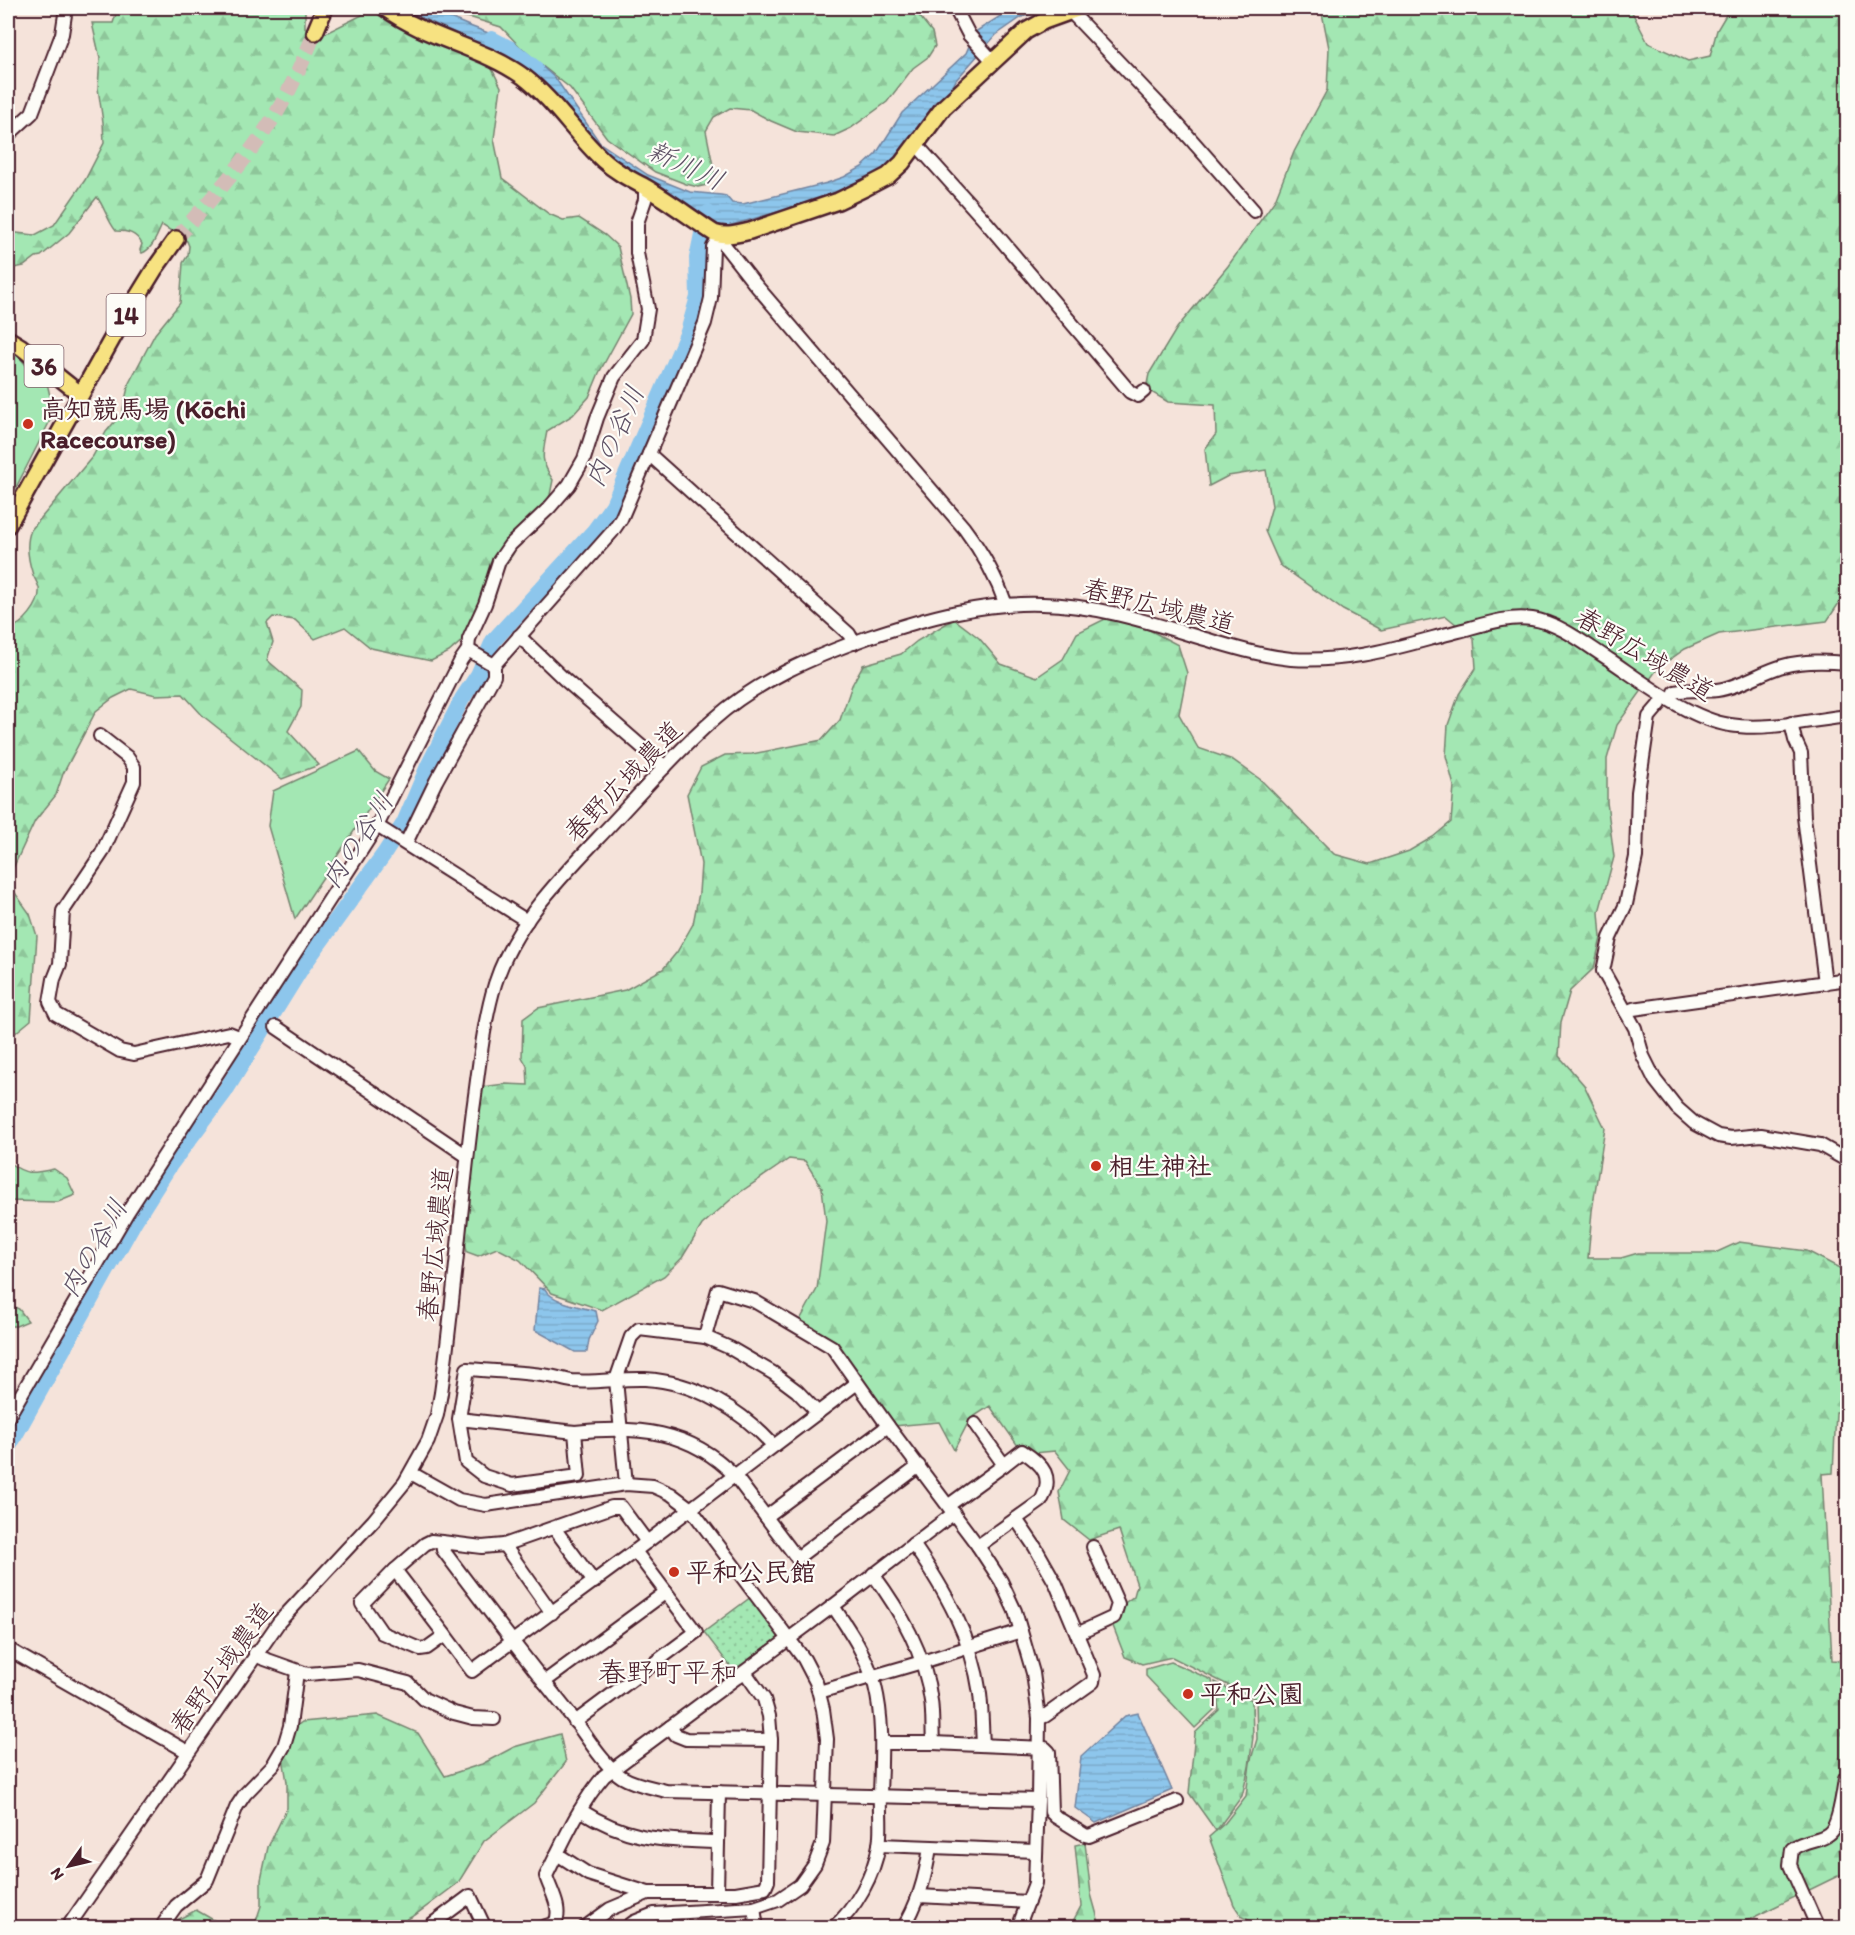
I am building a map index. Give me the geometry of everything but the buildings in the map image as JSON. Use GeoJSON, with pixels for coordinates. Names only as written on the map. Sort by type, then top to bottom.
{"type":"FeatureCollection","features":[{"type":"Feature","properties":{"kind":"main road"},"geometry":{"type":"LineString","coordinates":[[315,32],[325,8]]}},
{"type":"Feature","properties":{"kind":"main road"},"geometry":{"type":"LineString","coordinates":[[385,8],[409,23],[500,62],[525,78],[561,113],[605,162],[628,179],[645,187],[694,221],[718,234],[738,234],[750,231],[838,201],[888,176],[902,164],[943,108],[990,59],[1026,31],[1075,9]]}},
{"type":"Feature","properties":{"kind":"main road","name":"14"},"geometry":{"type":"LineString","coordinates":[[80,394],[154,270],[176,239]]}},
{"type":"Feature","properties":{"kind":"main road","name":"36"},"geometry":{"type":"LineString","coordinates":[[8,339],[80,394],[8,525]]}},
{"type":"Feature","properties":{"kind":"street"},"geometry":{"type":"LineString","coordinates":[[8,135],[32,113],[62,34],[66,8]]}},
{"type":"Feature","properties":{"kind":"street"},"geometry":{"type":"LineString","coordinates":[[955,8],[969,35],[990,59]]}},
{"type":"Feature","properties":{"kind":"street"},"geometry":{"type":"LineString","coordinates":[[1075,9],[1254,211]]}},
{"type":"Feature","properties":{"kind":"street"},"geometry":{"type":"LineString","coordinates":[[916,144],[986,222],[1130,392],[1138,396],[1144,391]]}},
{"type":"Feature","properties":{"kind":"street"},"geometry":{"type":"LineString","coordinates":[[471,652],[469,639],[485,604],[499,561],[510,545],[549,508],[569,485],[584,459],[597,418],[614,377],[643,340],[648,309],[638,253],[637,223],[645,200],[645,187]]}},
{"type":"Feature","properties":{"kind":"street"},"geometry":{"type":"LineString","coordinates":[[492,664],[612,532],[621,519],[705,323],[711,298],[713,247],[718,234]]}},
{"type":"Feature","properties":{"kind":"street"},"geometry":{"type":"LineString","coordinates":[[718,234],[754,283],[964,528],[982,553],[999,585],[1006,605]]}},
{"type":"Feature","properties":{"kind":"street"},"geometry":{"type":"LineString","coordinates":[[650,454],[849,634],[854,642]]}},
{"type":"Feature","properties":{"kind":"street","name":"春野広域農道"},"geometry":{"type":"LineString","coordinates":[[67,1928],[255,1653],[279,1622],[373,1521],[411,1473],[428,1441],[437,1415],[441,1393],[467,1156],[488,1011],[497,978],[527,921],[566,872],[665,767],[713,720],[740,698],[819,655],[921,619],[989,606],[1042,604],[1123,614],[1251,653],[1287,659],[1356,658],[1488,624],[1515,618],[1531,618],[1550,624],[1575,638],[1702,717],[1727,725],[1751,727],[1848,716]]}},
{"type":"Feature","properties":{"kind":"street"},"geometry":{"type":"LineString","coordinates":[[519,636],[564,679],[665,767]]}},
{"type":"Feature","properties":{"kind":"street"},"geometry":{"type":"LineString","coordinates":[[471,652],[492,664]]}},
{"type":"Feature","properties":{"kind":"street"},"geometry":{"type":"LineString","coordinates":[[8,1418],[127,1212],[239,1037],[379,827],[461,660],[471,652]]}},
{"type":"Feature","properties":{"kind":"street"},"geometry":{"type":"LineString","coordinates":[[1675,692],[1718,690],[1783,666],[1819,661],[1848,663]]}},
{"type":"Feature","properties":{"kind":"street"},"geometry":{"type":"LineString","coordinates":[[404,842],[494,676],[492,664]]}},
{"type":"Feature","properties":{"kind":"street"},"geometry":{"type":"LineString","coordinates":[[1660,704],[1649,717],[1638,792],[1636,857],[1626,904],[1610,938],[1603,971],[1635,1028],[1643,1056],[1655,1080],[1677,1108],[1694,1123],[1718,1136],[1731,1138],[1761,1135],[1820,1145],[1848,1161]]}},
{"type":"Feature","properties":{"kind":"street"},"geometry":{"type":"LineString","coordinates":[[1791,723],[1801,753],[1804,817],[1825,983]]}},
{"type":"Feature","properties":{"kind":"street"},"geometry":{"type":"LineString","coordinates":[[100,736],[127,757],[134,766],[134,782],[102,853],[63,911],[60,964],[54,979],[50,1002],[56,1014],[120,1051],[134,1054],[229,1033],[239,1037]]}},
{"type":"Feature","properties":{"kind":"street"},"geometry":{"type":"LineString","coordinates":[[379,827],[527,921]]}},
{"type":"Feature","properties":{"kind":"street"},"geometry":{"type":"LineString","coordinates":[[1626,1012],[1633,1009],[1848,979]]}},
{"type":"Feature","properties":{"kind":"street"},"geometry":{"type":"LineString","coordinates":[[276,1027],[467,1156]]}},
{"type":"Feature","properties":{"kind":"street"},"geometry":{"type":"LineString","coordinates":[[705,1336],[718,1290],[754,1301],[832,1347],[888,1426],[952,1509],[1000,1581],[1015,1611],[1033,1673],[1039,1718],[1035,1883],[1018,1928]]}},
{"type":"Feature","properties":{"kind":"street"},"geometry":{"type":"LineString","coordinates":[[626,1484],[616,1380],[631,1337],[639,1329],[705,1336],[773,1373],[797,1391],[818,1413]]}},
{"type":"Feature","properties":{"kind":"street"},"geometry":{"type":"LineString","coordinates":[[575,1432],[579,1476],[512,1485],[484,1476],[466,1462],[459,1419],[467,1369],[550,1376],[572,1381],[646,1379],[678,1385],[700,1392],[730,1408],[759,1430],[773,1445]]}},
{"type":"Feature","properties":{"kind":"street"},"geometry":{"type":"LineString","coordinates":[[395,1570],[472,1671],[594,1582],[857,1383]]}},
{"type":"Feature","properties":{"kind":"street"},"geometry":{"type":"LineString","coordinates":[[459,1419],[575,1432],[650,1431],[673,1436],[701,1449],[723,1464],[735,1476],[797,1558],[919,1466]]}},
{"type":"Feature","properties":{"kind":"street"},"geometry":{"type":"LineString","coordinates":[[975,1424],[1004,1465]]}},
{"type":"Feature","properties":{"kind":"street"},"geometry":{"type":"LineString","coordinates":[[766,1517],[888,1426]]}},
{"type":"Feature","properties":{"kind":"street"},"geometry":{"type":"LineString","coordinates":[[540,1928],[556,1925],[558,1918],[557,1905],[546,1876],[580,1810],[594,1787],[604,1776],[913,1544],[1022,1451],[1037,1460],[1047,1476],[1047,1490],[1041,1501],[978,1546]]}},
{"type":"Feature","properties":{"kind":"street"},"geometry":{"type":"LineString","coordinates":[[411,1473],[459,1500],[486,1505],[626,1484],[653,1486],[671,1494],[691,1509],[804,1659],[816,1682],[827,1738],[823,1843],[814,1864],[800,1885],[778,1900],[754,1908],[654,1914],[626,1928]]}},
{"type":"Feature","properties":{"kind":"street"},"geometry":{"type":"LineString","coordinates":[[445,1635],[427,1648],[420,1648],[382,1634],[362,1604],[395,1570],[431,1541],[482,1547],[504,1545],[612,1507],[621,1507],[647,1542]]}},
{"type":"Feature","properties":{"kind":"street"},"geometry":{"type":"LineString","coordinates":[[1016,1519],[1056,1584],[1094,1675],[1093,1682],[1039,1718]]}},
{"type":"Feature","properties":{"kind":"street"},"geometry":{"type":"LineString","coordinates":[[554,1528],[594,1582]]}},
{"type":"Feature","properties":{"kind":"street"},"geometry":{"type":"LineString","coordinates":[[442,1542],[443,1550],[613,1769],[622,1777],[640,1785],[666,1791],[1038,1800]]}},
{"type":"Feature","properties":{"kind":"street"},"geometry":{"type":"LineString","coordinates":[[913,1544],[941,1583],[969,1647],[980,1694],[983,1745]]}},
{"type":"Feature","properties":{"kind":"street"},"geometry":{"type":"LineString","coordinates":[[504,1545],[552,1613]]}},
{"type":"Feature","properties":{"kind":"street"},"geometry":{"type":"LineString","coordinates":[[1077,1635],[1114,1617],[1118,1604],[1093,1547]]}},
{"type":"Feature","properties":{"kind":"street"},"geometry":{"type":"LineString","coordinates":[[575,1722],[696,1632],[635,1551]]}},
{"type":"Feature","properties":{"kind":"street"},"geometry":{"type":"LineString","coordinates":[[873,1574],[893,1601],[907,1626],[922,1662],[931,1702],[933,1743]]}},
{"type":"Feature","properties":{"kind":"street"},"geometry":{"type":"LineString","coordinates":[[544,1682],[666,1592]]}},
{"type":"Feature","properties":{"kind":"street"},"geometry":{"type":"LineString","coordinates":[[833,1606],[853,1636],[872,1677],[882,1743],[879,1845],[873,1867],[859,1898],[833,1928]]}},
{"type":"Feature","properties":{"kind":"street"},"geometry":{"type":"LineString","coordinates":[[819,1692],[1021,1631]]}},
{"type":"Feature","properties":{"kind":"street"},"geometry":{"type":"LineString","coordinates":[[8,1649],[188,1752]]}},
{"type":"Feature","properties":{"kind":"street"},"geometry":{"type":"LineString","coordinates":[[255,1653],[262,1658],[307,1674],[358,1670],[408,1683],[424,1699],[454,1713],[473,1718],[494,1719]]}},
{"type":"Feature","properties":{"kind":"street"},"geometry":{"type":"LineString","coordinates":[[163,1928],[176,1906],[207,1880],[237,1806],[245,1794],[273,1765],[284,1746],[290,1726],[297,1672]]}},
{"type":"Feature","properties":{"kind":"street"},"geometry":{"type":"LineString","coordinates":[[557,1854],[588,1874],[648,1893],[736,1893],[765,1888],[768,1881],[771,1740],[769,1716],[764,1699],[745,1672]]}},
{"type":"Feature","properties":{"kind":"street"},"geometry":{"type":"LineString","coordinates":[[670,1727],[676,1735],[686,1739],[771,1740]]}},
{"type":"Feature","properties":{"kind":"street"},"geometry":{"type":"LineString","coordinates":[[882,1743],[1045,1748],[1049,1752],[1051,1812],[1089,1836],[1177,1801]]}},
{"type":"Feature","properties":{"kind":"street"},"geometry":{"type":"LineString","coordinates":[[1818,1928],[1790,1865],[1792,1849],[1800,1842],[1828,1834],[1841,1805],[1845,1779],[1848,1779]]}},
{"type":"Feature","properties":{"kind":"street"},"geometry":{"type":"LineString","coordinates":[[717,1893],[719,1792]]}},
{"type":"Feature","properties":{"kind":"street"},"geometry":{"type":"LineString","coordinates":[[580,1810],[624,1833],[658,1840],[718,1842]]}},
{"type":"Feature","properties":{"kind":"street"},"geometry":{"type":"LineString","coordinates":[[879,1845],[1036,1851]]}},
{"type":"Feature","properties":{"kind":"street"},"geometry":{"type":"LineString","coordinates":[[903,1928],[913,1913],[926,1875],[930,1847]]}},
{"type":"Feature","properties":{"kind":"street"},"geometry":{"type":"LineString","coordinates":[[584,1928],[610,1909],[648,1893]]}},
{"type":"Feature","properties":{"kind":"street"},"geometry":{"type":"LineString","coordinates":[[427,1928],[470,1896],[485,1928]]}},
{"type":"Feature","properties":{"kind":"street"},"geometry":{"type":"LineString","coordinates":[[919,1896],[1028,1902]]}},
{"type":"Feature","properties":{"kind":"street"},"geometry":{"type":"LineString","coordinates":[[754,1908],[756,1928]]}},
{"type":"Feature","properties":{"kind":"green space"},"geometry":{"type":"Polygon","coordinates":[[[118,8],[305,8],[305,28],[322,35],[368,12],[382,10],[488,61],[501,87],[494,139],[502,178],[549,214],[563,220],[579,218],[605,235],[618,247],[630,299],[631,314],[599,373],[589,397],[573,415],[547,431],[543,456],[553,480],[550,495],[544,509],[525,531],[495,580],[491,606],[472,632],[449,652],[431,661],[371,648],[345,627],[315,639],[295,620],[273,617],[267,623],[273,642],[267,660],[302,690],[301,707],[288,731],[319,765],[282,779],[203,716],[183,694],[156,695],[131,689],[113,698],[96,711],[63,774],[56,795],[35,821],[8,879],[8,629],[25,619],[34,607],[39,594],[29,558],[29,535],[93,456],[106,432],[122,413],[129,383],[155,334],[180,303],[183,263],[188,255],[187,241],[162,225],[152,245],[142,253],[140,250],[142,244],[137,237],[128,232],[116,231],[97,197],[69,233],[41,256],[24,266],[8,269],[8,232],[35,235],[54,225],[85,180],[104,143],[98,88],[100,58],[92,23],[113,23],[118,8]]]}},
{"type":"Feature","properties":{"kind":"green space"},"geometry":{"type":"Polygon","coordinates":[[[434,8],[913,8],[932,32],[935,46],[928,57],[913,68],[887,102],[851,128],[834,136],[797,132],[751,110],[730,108],[714,117],[706,131],[715,175],[707,185],[698,187],[655,172],[607,138],[570,88],[526,53],[501,27],[434,8]]]}},
{"type":"Feature","properties":{"kind":"green space"},"geometry":{"type":"Polygon","coordinates":[[[1321,8],[1630,8],[1648,43],[1688,61],[1710,56],[1717,30],[1730,8],[1847,8],[1847,591],[1827,621],[1719,634],[1685,649],[1658,668],[1617,725],[1607,759],[1607,802],[1614,857],[1599,912],[1601,938],[1594,968],[1570,991],[1561,1022],[1559,1056],[1584,1085],[1605,1128],[1592,1211],[1588,1258],[1621,1258],[1638,1253],[1715,1253],[1739,1242],[1807,1251],[1847,1272],[1847,1412],[1836,1412],[1833,1473],[1822,1474],[1832,1660],[1847,1661],[1848,1849],[1839,1849],[1846,1872],[1742,1923],[1743,1927],[1266,1928],[1242,1917],[1234,1905],[1209,1837],[1225,1823],[1246,1796],[1250,1763],[1257,1739],[1256,1699],[1172,1657],[1142,1664],[1125,1657],[1113,1626],[1122,1605],[1134,1596],[1137,1585],[1119,1530],[1089,1540],[1064,1520],[1059,1492],[1070,1470],[1055,1451],[1033,1453],[1018,1446],[990,1406],[970,1419],[954,1450],[939,1422],[893,1426],[834,1343],[800,1320],[817,1289],[826,1221],[822,1188],[805,1161],[789,1159],[736,1195],[702,1225],[682,1258],[664,1276],[602,1310],[552,1293],[520,1260],[497,1248],[478,1256],[467,1252],[462,1227],[470,1147],[482,1087],[505,1084],[528,1085],[527,1066],[522,1057],[523,1019],[538,1008],[625,990],[663,969],[677,952],[693,924],[699,893],[701,864],[687,794],[701,767],[725,755],[752,754],[822,740],[840,720],[852,685],[863,665],[901,654],[917,641],[954,619],[979,638],[1001,664],[1037,677],[1063,659],[1077,633],[1105,619],[1136,623],[1178,645],[1187,673],[1179,714],[1198,748],[1233,760],[1261,780],[1334,854],[1370,864],[1409,851],[1433,837],[1451,822],[1454,786],[1446,756],[1448,725],[1459,694],[1476,668],[1474,639],[1446,616],[1381,630],[1343,610],[1280,565],[1265,531],[1272,506],[1266,470],[1228,476],[1209,486],[1205,449],[1216,434],[1215,405],[1168,402],[1146,389],[1149,374],[1177,328],[1228,266],[1275,200],[1294,152],[1327,90],[1329,48],[1321,8]]]}},
{"type":"Feature","properties":{"kind":"green space","name":"高知競馬場 (Kōchi Racecourse)"},"geometry":{"type":"Polygon","coordinates":[[[8,347],[33,374],[37,373],[47,383],[54,413],[8,503],[8,347]]]}},
{"type":"Feature","properties":{"kind":"green space"},"geometry":{"type":"Polygon","coordinates":[[[359,751],[375,771],[389,779],[295,919],[268,826],[273,791],[359,751]]]}},
{"type":"Feature","properties":{"kind":"green space"},"geometry":{"type":"Polygon","coordinates":[[[8,883],[30,914],[37,936],[31,1020],[8,1039],[8,883]]]}},
{"type":"Feature","properties":{"kind":"green space"},"geometry":{"type":"Polygon","coordinates":[[[8,1162],[29,1172],[54,1169],[67,1178],[75,1195],[58,1202],[8,1201],[8,1162]]]}},
{"type":"Feature","properties":{"kind":"green space"},"geometry":{"type":"Polygon","coordinates":[[[8,1304],[19,1309],[28,1321],[16,1326],[8,1326],[8,1304]]]}},
{"type":"Feature","properties":{"kind":"green space"},"geometry":{"type":"Polygon","coordinates":[[[751,1597],[783,1639],[736,1674],[704,1632],[751,1597]]]}},
{"type":"Feature","properties":{"kind":"green space","name":"平和公園"},"geometry":{"type":"Polygon","coordinates":[[[1171,1662],[1212,1680],[1216,1708],[1195,1728],[1146,1676],[1146,1669],[1171,1662]]]}},
{"type":"Feature","properties":{"kind":"green space"},"geometry":{"type":"Polygon","coordinates":[[[1215,1682],[1252,1700],[1253,1737],[1242,1796],[1216,1831],[1189,1793],[1195,1733],[1219,1710],[1215,1682]]]}},
{"type":"Feature","properties":{"kind":"green space"},"geometry":{"type":"Polygon","coordinates":[[[377,1715],[418,1733],[445,1776],[482,1764],[514,1747],[560,1734],[566,1762],[534,1803],[484,1841],[458,1883],[415,1915],[393,1927],[249,1928],[254,1927],[261,1906],[261,1880],[268,1847],[287,1808],[287,1782],[280,1739],[302,1722],[377,1715]]]}},
{"type":"Feature","properties":{"kind":"green space"},"geometry":{"type":"Polygon","coordinates":[[[1085,1843],[1091,1894],[1100,1926],[1070,1927],[1081,1906],[1075,1845],[1085,1843]]]}},
{"type":"Feature","properties":{"kind":"green space"},"geometry":{"type":"Polygon","coordinates":[[[196,1910],[226,1927],[162,1928],[196,1910]]]}},
{"type":"Feature","properties":{"kind":"water"},"geometry":{"type":"Polygon","coordinates":[[[403,8],[426,8],[515,43],[507,56],[403,8]]]}},
{"type":"Feature","properties":{"kind":"water"},"geometry":{"type":"Polygon","coordinates":[[[1013,8],[1048,8],[1022,17],[996,35],[956,80],[951,90],[927,115],[898,159],[878,175],[831,197],[728,226],[716,225],[699,216],[614,164],[554,94],[531,71],[514,62],[522,48],[556,79],[600,143],[648,175],[690,192],[726,196],[732,203],[743,204],[827,183],[862,167],[876,154],[902,113],[966,53],[975,32],[1013,8]]]}},
{"type":"Feature","properties":{"kind":"water"},"geometry":{"type":"Polygon","coordinates":[[[539,1288],[545,1289],[548,1294],[560,1301],[596,1311],[598,1321],[589,1340],[587,1352],[575,1352],[535,1330],[539,1288]]]}},
{"type":"Feature","properties":{"kind":"water"},"geometry":{"type":"Polygon","coordinates":[[[1138,1713],[1172,1790],[1096,1823],[1075,1808],[1081,1756],[1125,1716],[1138,1713]]]}},
{"type":"Feature","properties":{"kind":"waterway","name":"新川川"},"geometry":{"type":"LineString","coordinates":[[492,39],[511,49],[535,68]]}},
{"type":"Feature","properties":{"kind":"waterway","name":"内の谷川"},"geometry":{"type":"LineString","coordinates":[[8,1448],[134,1222],[170,1165],[224,1093],[302,967],[404,823],[428,766],[462,699],[478,675],[493,641],[594,531],[613,505],[688,332],[698,297],[697,258],[708,213]]}},
{"type":"Feature","properties":{"kind":"tunnel"},"geometry":{"type":"LineString","coordinates":[[176,239],[229,178],[266,129],[288,93],[315,32]]}},
{"type":"Feature","properties":{"kind":"place","name":"高知競馬場 (Kōchi Racecourse)"},"geometry":{"type":"Point","coordinates":[28,424]}},
{"type":"Feature","properties":{"kind":"place","name":"相生神社"},"geometry":{"type":"Point","coordinates":[1096,1166]}},
{"type":"Feature","properties":{"kind":"place","name":"平和公民館"},"geometry":{"type":"Point","coordinates":[674,1572]}},
{"type":"Feature","properties":{"kind":"place","name":"平和公園"},"geometry":{"type":"Point","coordinates":[1188,1694]}},
{"type":"Feature","properties":{"kind":"district","name":"春野町平和"},"geometry":{"type":"Point","coordinates":[668,1672]}}]}
